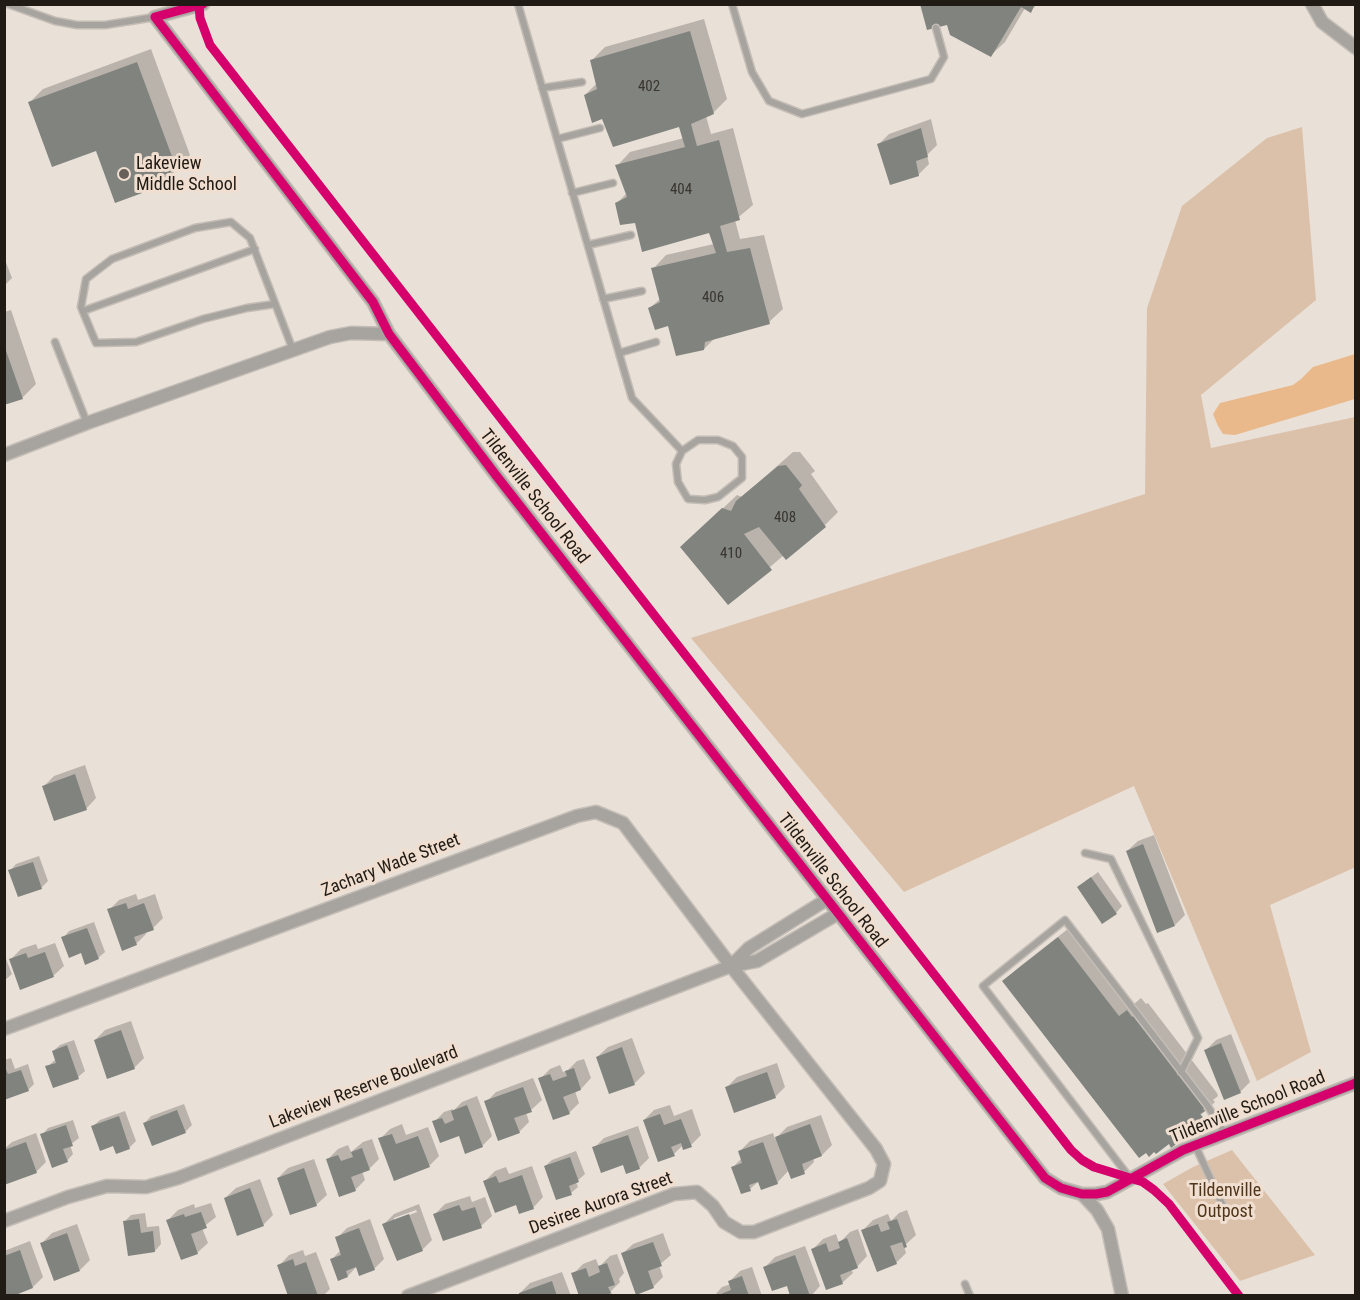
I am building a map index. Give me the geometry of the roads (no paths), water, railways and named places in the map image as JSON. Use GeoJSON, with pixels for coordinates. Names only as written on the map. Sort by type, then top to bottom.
{"type":"FeatureCollection","features":[{"type":"Feature","properties":{"kind":"street"},"geometry":{"type":"LineString","coordinates":[[155,17],[203,4]]}},
{"type":"Feature","properties":{"kind":"street"},"geometry":{"type":"LineString","coordinates":[[1312,4],[1322,22],[1356,48]]}},
{"type":"Feature","properties":{"kind":"street","name":"Tildenville School Road"},"geometry":{"type":"LineString","coordinates":[[155,17],[373,302],[388,334],[1045,1179],[1061,1188],[1082,1194],[1107,1191],[1195,1145],[1356,1083]]}},
{"type":"Feature","properties":{"kind":"street"},"geometry":{"type":"LineString","coordinates":[[4,455],[330,337],[351,333],[388,334]]}},
{"type":"Feature","properties":{"kind":"street","name":"Zachary Wade Street"},"geometry":{"type":"LineString","coordinates":[[4,1029],[577,816],[596,812],[623,823],[731,966]]}},
{"type":"Feature","properties":{"kind":"street","name":"Lakeview Reserve Boulevard"},"geometry":{"type":"LineString","coordinates":[[731,966],[749,948],[826,900]]}},
{"type":"Feature","properties":{"kind":"street","name":"Lakeview Reserve Boulevard"},"geometry":{"type":"LineString","coordinates":[[4,1221],[68,1197],[107,1186],[146,1187],[178,1178],[731,966],[757,961],[837,914]]}},
{"type":"Feature","properties":{"kind":"street","name":"Desiree Aurora Street"},"geometry":{"type":"LineString","coordinates":[[408,1296],[674,1194],[697,1192],[713,1206],[724,1222],[741,1232],[754,1232],[869,1188],[880,1181],[884,1164],[876,1149],[731,966]]}},
{"type":"Feature","properties":{"kind":"street"},"geometry":{"type":"LineString","coordinates":[[1082,1194],[1097,1210],[1108,1229],[1122,1296]]}},
{"type":"Feature","properties":{"kind":"lane"},"geometry":{"type":"LineString","coordinates":[[8,4],[55,21],[77,25],[105,26],[155,17]]}},
{"type":"Feature","properties":{"kind":"lane"},"geometry":{"type":"LineString","coordinates":[[518,4],[632,398],[682,450]]}},
{"type":"Feature","properties":{"kind":"lane"},"geometry":{"type":"LineString","coordinates":[[732,4],[752,72],[769,101],[802,114],[931,79],[944,57],[936,28]]}},
{"type":"Feature","properties":{"kind":"lane"},"geometry":{"type":"LineString","coordinates":[[542,88],[582,82]]}},
{"type":"Feature","properties":{"kind":"lane"},"geometry":{"type":"LineString","coordinates":[[557,139],[600,128]]}},
{"type":"Feature","properties":{"kind":"lane"},"geometry":{"type":"LineString","coordinates":[[572,193],[613,183]]}},
{"type":"Feature","properties":{"kind":"lane"},"geometry":{"type":"LineString","coordinates":[[275,304],[214,316],[136,342],[96,343],[81,307],[86,279],[112,259],[195,228],[231,222],[250,238],[293,350]]}},
{"type":"Feature","properties":{"kind":"lane"},"geometry":{"type":"LineString","coordinates":[[588,246],[631,235]]}},
{"type":"Feature","properties":{"kind":"lane"},"geometry":{"type":"LineString","coordinates":[[83,311],[255,249]]}},
{"type":"Feature","properties":{"kind":"lane"},"geometry":{"type":"LineString","coordinates":[[603,299],[642,291]]}},
{"type":"Feature","properties":{"kind":"lane"},"geometry":{"type":"LineString","coordinates":[[55,342],[87,424]]}},
{"type":"Feature","properties":{"kind":"lane"},"geometry":{"type":"LineString","coordinates":[[619,353],[656,342]]}},
{"type":"Feature","properties":{"kind":"lane"},"geometry":{"type":"LineString","coordinates":[[698,440],[718,440],[733,446],[742,457],[742,478],[717,497],[705,500],[688,499],[678,482],[676,464],[682,450],[698,440]]}},
{"type":"Feature","properties":{"kind":"lane"},"geometry":{"type":"LineString","coordinates":[[1085,853],[1111,859],[1198,1038],[1181,1072]]}},
{"type":"Feature","properties":{"kind":"lane"},"geometry":{"type":"LineString","coordinates":[[1130,1178],[983,986],[1065,920],[1226,1132]]}},
{"type":"Feature","properties":{"kind":"lane"},"geometry":{"type":"LineString","coordinates":[[1195,1145],[1223,1206]]}},
{"type":"Feature","properties":{"kind":"lane"},"geometry":{"type":"LineString","coordinates":[[965,1284],[970,1296]]}},
{"type":"Feature","properties":{"kind":"place","name":"Lakeview Middle School"},"geometry":{"type":"Point","coordinates":[124,174]}},
{"type":"Feature","properties":{"kind":"park label","name":"Tildenville Outpost"},"geometry":{"type":"Point","coordinates":[1225,1201]}}]}
